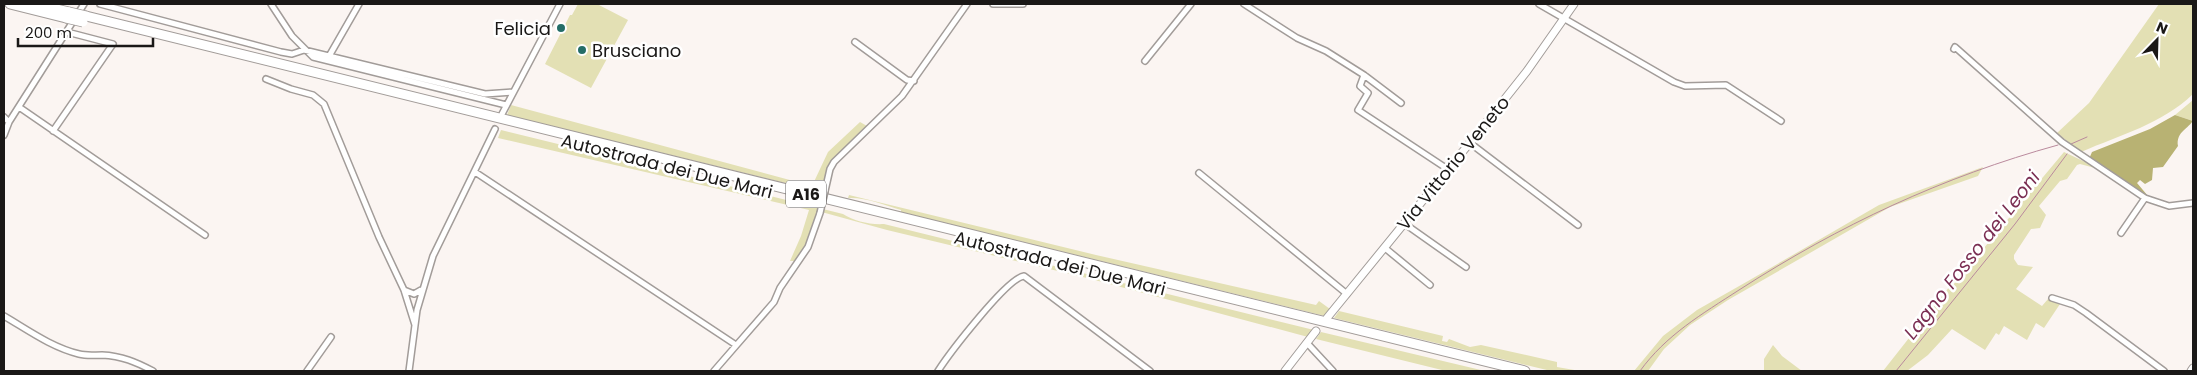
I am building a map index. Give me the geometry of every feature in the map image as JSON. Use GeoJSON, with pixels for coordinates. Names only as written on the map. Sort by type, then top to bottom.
{"type":"FeatureCollection","features":[{"type":"Feature","properties":{"kind":"highway","name":"Autostrada dei Due Mari"},"geometry":{"type":"LineString","coordinates":[[10,4],[85,19],[1525,371]]}},
{"type":"Feature","properties":{"kind":"highway","name":"Autostrada dei Due Mari"},"geometry":{"type":"LineString","coordinates":[[35,4],[67,15]]}},
{"type":"Feature","properties":{"kind":"highway","name":"Autostrada dei Due Mari"},"geometry":{"type":"LineString","coordinates":[[85,19],[1500,371]]}},
{"type":"Feature","properties":{"kind":"street"},"geometry":{"type":"LineString","coordinates":[[4,135],[19,107],[84,4]]}},
{"type":"Feature","properties":{"kind":"street"},"geometry":{"type":"LineString","coordinates":[[100,4],[281,52],[292,54],[304,50],[328,58],[485,94],[513,92]]}},
{"type":"Feature","properties":{"kind":"street"},"geometry":{"type":"LineString","coordinates":[[271,4],[292,36],[313,57],[506,105]]}},
{"type":"Feature","properties":{"kind":"street"},"geometry":{"type":"LineString","coordinates":[[328,58],[360,4]]}},
{"type":"Feature","properties":{"kind":"street"},"geometry":{"type":"LineString","coordinates":[[502,114],[560,4]]}},
{"type":"Feature","properties":{"kind":"street"},"geometry":{"type":"LineString","coordinates":[[714,371],[774,302],[780,288],[808,247],[820,212],[830,169],[834,162],[902,96],[967,4]]}},
{"type":"Feature","properties":{"kind":"street"},"geometry":{"type":"LineString","coordinates":[[993,4],[1023,4]]}},
{"type":"Feature","properties":{"kind":"street"},"geometry":{"type":"LineString","coordinates":[[1146,61],[1191,4]]}},
{"type":"Feature","properties":{"kind":"street"},"geometry":{"type":"LineString","coordinates":[[1244,4],[1298,38],[1326,51],[1364,75],[1401,103]]}},
{"type":"Feature","properties":{"kind":"street"},"geometry":{"type":"LineString","coordinates":[[1540,4],[1674,82],[1693,86],[1726,85],[1781,121]]}},
{"type":"Feature","properties":{"kind":"street","name":"Via Vittorio Veneto"},"geometry":{"type":"LineString","coordinates":[[1327,318],[1449,170],[1574,4]]}},
{"type":"Feature","properties":{"kind":"street"},"geometry":{"type":"LineString","coordinates":[[53,131],[113,44],[67,32]]}},
{"type":"Feature","properties":{"kind":"street"},"geometry":{"type":"LineString","coordinates":[[854,42],[908,81],[914,81]]}},
{"type":"Feature","properties":{"kind":"street"},"geometry":{"type":"LineString","coordinates":[[1954,49],[1955,47],[2062,142],[2144,198],[2169,206],[2193,203]]}},
{"type":"Feature","properties":{"kind":"street"},"geometry":{"type":"LineString","coordinates":[[1364,75],[1360,86],[1368,93],[1358,110],[1449,170]]}},
{"type":"Feature","properties":{"kind":"street"},"geometry":{"type":"LineString","coordinates":[[266,79],[291,90],[313,95],[324,104],[379,237],[404,290],[415,325]]}},
{"type":"Feature","properties":{"kind":"street"},"geometry":{"type":"LineString","coordinates":[[19,107],[205,236]]}},
{"type":"Feature","properties":{"kind":"street"},"geometry":{"type":"LineString","coordinates":[[4,117],[10,122]]}},
{"type":"Feature","properties":{"kind":"street"},"geometry":{"type":"LineString","coordinates":[[409,371],[421,290],[433,256],[495,129]]}},
{"type":"Feature","properties":{"kind":"street"},"geometry":{"type":"LineString","coordinates":[[1470,143],[1578,225]]}},
{"type":"Feature","properties":{"kind":"street"},"geometry":{"type":"LineString","coordinates":[[475,172],[736,345]]}},
{"type":"Feature","properties":{"kind":"street"},"geometry":{"type":"LineString","coordinates":[[1199,173],[1347,294]]}},
{"type":"Feature","properties":{"kind":"street"},"geometry":{"type":"LineString","coordinates":[[2121,234],[2144,198]]}},
{"type":"Feature","properties":{"kind":"street"},"geometry":{"type":"LineString","coordinates":[[1405,224],[1466,267]]}},
{"type":"Feature","properties":{"kind":"street"},"geometry":{"type":"LineString","coordinates":[[1385,248],[1430,286]]}},
{"type":"Feature","properties":{"kind":"street"},"geometry":{"type":"LineString","coordinates":[[938,371],[988,307],[1019,276],[1028,278],[1150,371]]}},
{"type":"Feature","properties":{"kind":"street"},"geometry":{"type":"LineString","coordinates":[[404,290],[411,294],[421,290]]}},
{"type":"Feature","properties":{"kind":"street"},"geometry":{"type":"LineString","coordinates":[[2052,298],[2074,306],[2086,313],[2164,371]]}},
{"type":"Feature","properties":{"kind":"street"},"geometry":{"type":"LineString","coordinates":[[4,316],[30,333],[64,350],[81,355],[121,357],[134,361],[153,371]]}},
{"type":"Feature","properties":{"kind":"street"},"geometry":{"type":"LineString","coordinates":[[1285,371],[1316,331]]}},
{"type":"Feature","properties":{"kind":"street"},"geometry":{"type":"LineString","coordinates":[[307,371],[331,337]]}},
{"type":"Feature","properties":{"kind":"street"},"geometry":{"type":"LineString","coordinates":[[1307,343],[1333,371]]}},
{"type":"Feature","properties":{"kind":"shaded area","name":"Brusciano"},"geometry":{"type":"Polygon","coordinates":[[[578,4],[597,4],[628,20],[591,88],[545,64],[570,15],[572,15],[578,4]]]}},
{"type":"Feature","properties":{"kind":"shaded area"},"geometry":{"type":"Polygon","coordinates":[[[2159,4],[2193,4],[2193,94],[2154,121],[2081,152],[2057,133],[2089,103],[2159,4]]]}},
{"type":"Feature","properties":{"kind":"shaded area"},"geometry":{"type":"Polygon","coordinates":[[[2193,100],[2193,121],[2175,115],[2193,100]]]}},
{"type":"Feature","properties":{"kind":"shaded area"},"geometry":{"type":"Polygon","coordinates":[[[511,105],[812,186],[828,152],[860,122],[867,126],[839,155],[829,171],[822,192],[507,115],[511,105]]]}},
{"type":"Feature","properties":{"kind":"shaded area"},"geometry":{"type":"Polygon","coordinates":[[[2175,115],[2193,121],[2180,135],[2178,146],[2163,167],[2153,168],[2152,180],[2145,184],[2140,180],[2137,183],[2148,196],[2146,198],[2089,159],[2092,152],[2150,129],[2175,115]]]}},
{"type":"Feature","properties":{"kind":"shaded area"},"geometry":{"type":"Polygon","coordinates":[[[501,130],[843,214],[862,222],[884,224],[1314,330],[1308,337],[1091,279],[887,230],[818,211],[806,245],[795,261],[790,261],[801,236],[809,210],[498,138],[501,130]]]}},
{"type":"Feature","properties":{"kind":"shaded area"},"geometry":{"type":"Polygon","coordinates":[[[2064,152],[2096,167],[2077,165],[2067,179],[2060,181],[2039,206],[2046,215],[2040,228],[2031,229],[2014,255],[2018,265],[2033,267],[2016,289],[2042,306],[2048,299],[2060,304],[2044,328],[2036,323],[2027,340],[2004,326],[1999,335],[1996,333],[1985,350],[1952,329],[1928,355],[1907,371],[1883,371],[1950,286],[1953,285],[2064,152]]]}},
{"type":"Feature","properties":{"kind":"shaded area"},"geometry":{"type":"Polygon","coordinates":[[[1983,167],[1978,176],[1890,207],[1728,300],[1690,325],[1664,349],[1648,371],[1634,371],[1663,336],[1697,310],[1879,205],[1983,167]]]}},
{"type":"Feature","properties":{"kind":"shaded area"},"geometry":{"type":"Polygon","coordinates":[[[849,195],[1096,255],[1316,305],[1319,301],[1330,309],[1325,316],[901,212],[901,210],[875,202],[848,198],[849,195]]]}},
{"type":"Feature","properties":{"kind":"shaded area"},"geometry":{"type":"Polygon","coordinates":[[[1339,311],[1443,336],[1442,341],[1447,342],[1449,339],[1470,347],[1481,345],[1557,362],[1557,367],[1580,371],[1551,371],[1334,318],[1339,311]]]}},
{"type":"Feature","properties":{"kind":"shaded area"},"geometry":{"type":"Polygon","coordinates":[[[1321,332],[1485,371],[1446,371],[1316,339],[1321,332]]]}},
{"type":"Feature","properties":{"kind":"shaded area"},"geometry":{"type":"Polygon","coordinates":[[[1773,345],[1782,356],[1802,371],[1764,371],[1764,359],[1773,345]]]}},
{"type":"Feature","properties":{"kind":"waterway","name":"Lagno Fosso dei Leoni"},"geometry":{"type":"LineString","coordinates":[[2071,144],[2087,137]]}},
{"type":"Feature","properties":{"kind":"waterway"},"geometry":{"type":"LineString","coordinates":[[1640,371],[1650,358],[1685,326],[1777,266],[1815,244],[1893,205],[1933,188],[1973,172],[2058,145]]}},
{"type":"Feature","properties":{"kind":"waterway","name":"Lagno Fosso dei Leoni"},"geometry":{"type":"LineString","coordinates":[[1896,371],[2015,224],[2067,154]]}},
{"type":"Feature","properties":{"kind":"place","name":"Felicia"},"geometry":{"type":"Point","coordinates":[561,28]}},
{"type":"Feature","properties":{"kind":"place","name":"Brusciano"},"geometry":{"type":"Point","coordinates":[582,50]}}]}
